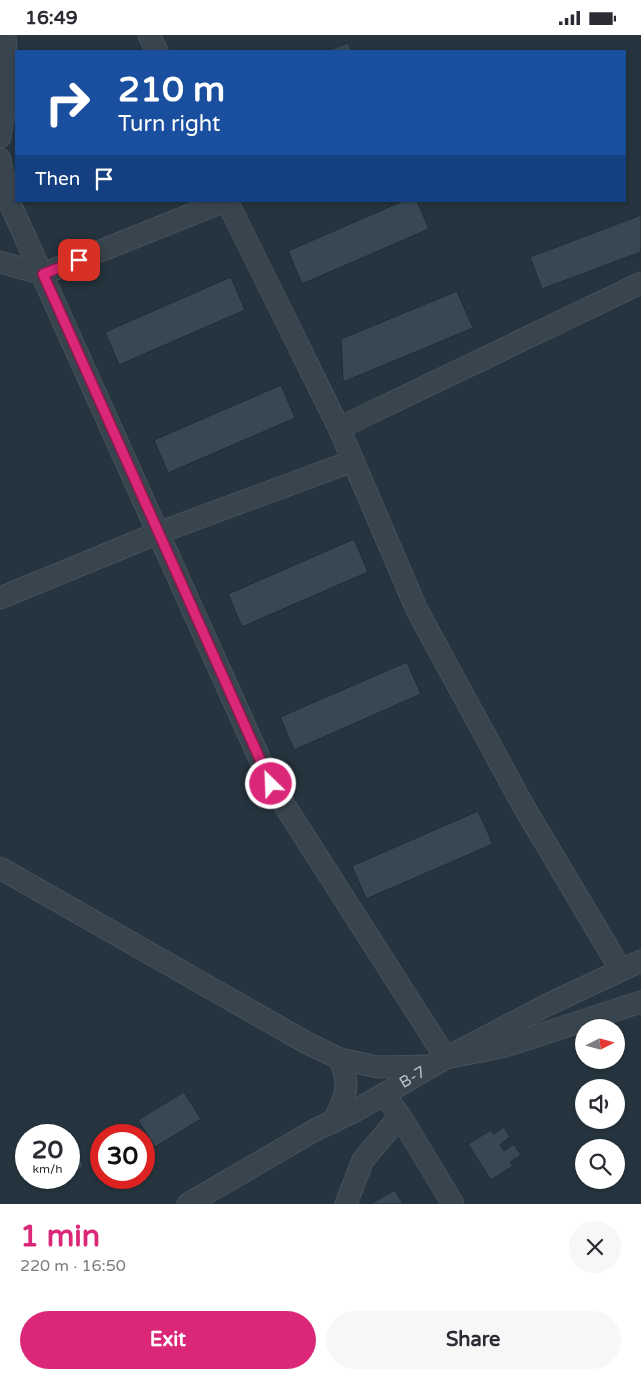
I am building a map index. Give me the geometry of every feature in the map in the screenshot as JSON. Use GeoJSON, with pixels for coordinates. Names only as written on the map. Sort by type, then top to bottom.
{"type":"FeatureCollection","features":[{"type":"Feature","properties":{"kind":"street"},"geometry":{"type":"LineString","coordinates":[[0,137],[8,87],[5,35]]}},
{"type":"Feature","properties":{"kind":"street"},"geometry":{"type":"LineString","coordinates":[[149,35],[156,50]]}},
{"type":"Feature","properties":{"kind":"street"},"geometry":{"type":"LineString","coordinates":[[0,159],[8,199],[271,784],[439,1062]]}},
{"type":"Feature","properties":{"kind":"street"},"geometry":{"type":"LineString","coordinates":[[0,262],[43,274],[223,202]]}},
{"type":"Feature","properties":{"kind":"street"},"geometry":{"type":"LineString","coordinates":[[226,202],[339,428],[417,610],[524,807],[621,970]]}},
{"type":"Feature","properties":{"kind":"street"},"geometry":{"type":"LineString","coordinates":[[339,428],[641,283]]}},
{"type":"Feature","properties":{"kind":"street"},"geometry":{"type":"LineString","coordinates":[[0,598],[158,533],[353,461]]}},
{"type":"Feature","properties":{"kind":"street"},"geometry":{"type":"LineString","coordinates":[[0,868],[307,1043],[340,1059],[378,1067],[439,1062],[502,1047],[640,1004]]}},
{"type":"Feature","properties":{"kind":"street","name":"B-7"},"geometry":{"type":"LineString","coordinates":[[188,1204],[315,1130],[384,1095],[439,1062],[547,1005],[641,961]]}},
{"type":"Feature","properties":{"kind":"street"},"geometry":{"type":"LineString","coordinates":[[334,1121],[346,1096],[346,1074],[340,1059]]}},
{"type":"Feature","properties":{"kind":"street"},"geometry":{"type":"LineString","coordinates":[[384,1095],[400,1116],[453,1204]]}},
{"type":"Feature","properties":{"kind":"street"},"geometry":{"type":"LineString","coordinates":[[346,1204],[363,1159],[400,1116]]}},
{"type":"Feature","properties":{"kind":"building"},"geometry":{"type":"Polygon","coordinates":[[[348,43],[352,50],[329,50],[348,43]]]}},
{"type":"Feature","properties":{"kind":"building"},"geometry":{"type":"Polygon","coordinates":[[[401,202],[417,202],[429,229],[302,284],[288,251],[401,202]]]}},
{"type":"Feature","properties":{"kind":"building"},"geometry":{"type":"Polygon","coordinates":[[[641,215],[641,252],[542,289],[530,257],[641,215]]]}},
{"type":"Feature","properties":{"kind":"building"},"geometry":{"type":"Polygon","coordinates":[[[231,277],[245,310],[119,365],[105,332],[231,277]]]}},
{"type":"Feature","properties":{"kind":"building"},"geometry":{"type":"Polygon","coordinates":[[[457,291],[473,328],[343,382],[341,339],[457,291]]]}},
{"type":"Feature","properties":{"kind":"building"},"geometry":{"type":"Polygon","coordinates":[[[281,385],[295,418],[168,473],[154,440],[281,385]]]}},
{"type":"Feature","properties":{"kind":"building"},"geometry":{"type":"Polygon","coordinates":[[[354,539],[368,572],[242,627],[228,594],[354,539]]]}},
{"type":"Feature","properties":{"kind":"building"},"geometry":{"type":"Polygon","coordinates":[[[407,662],[421,694],[294,750],[280,717],[407,662]]]}},
{"type":"Feature","properties":{"kind":"building"},"geometry":{"type":"Polygon","coordinates":[[[478,811],[493,844],[366,899],[352,866],[478,811]]]}},
{"type":"Feature","properties":{"kind":"building"},"geometry":{"type":"Polygon","coordinates":[[[184,1092],[201,1119],[155,1147],[155,1124],[141,1124],[138,1120],[184,1092]]]}},
{"type":"Feature","properties":{"kind":"building"},"geometry":{"type":"Polygon","coordinates":[[[504,1127],[510,1137],[500,1145],[504,1151],[514,1144],[521,1155],[510,1162],[513,1166],[491,1180],[468,1144],[491,1130],[493,1134],[504,1127]]]}},
{"type":"Feature","properties":{"kind":"building"},"geometry":{"type":"Polygon","coordinates":[[[80,1160],[84,1166],[80,1169],[80,1160]]]}},
{"type":"Feature","properties":{"kind":"building"},"geometry":{"type":"Polygon","coordinates":[[[395,1190],[403,1204],[372,1203],[395,1190]]]}},
{"type":"Feature","properties":{"kind":"route"},"geometry":{"type":"LineString","coordinates":[[79,260],[43,274],[271,784]]}}]}
